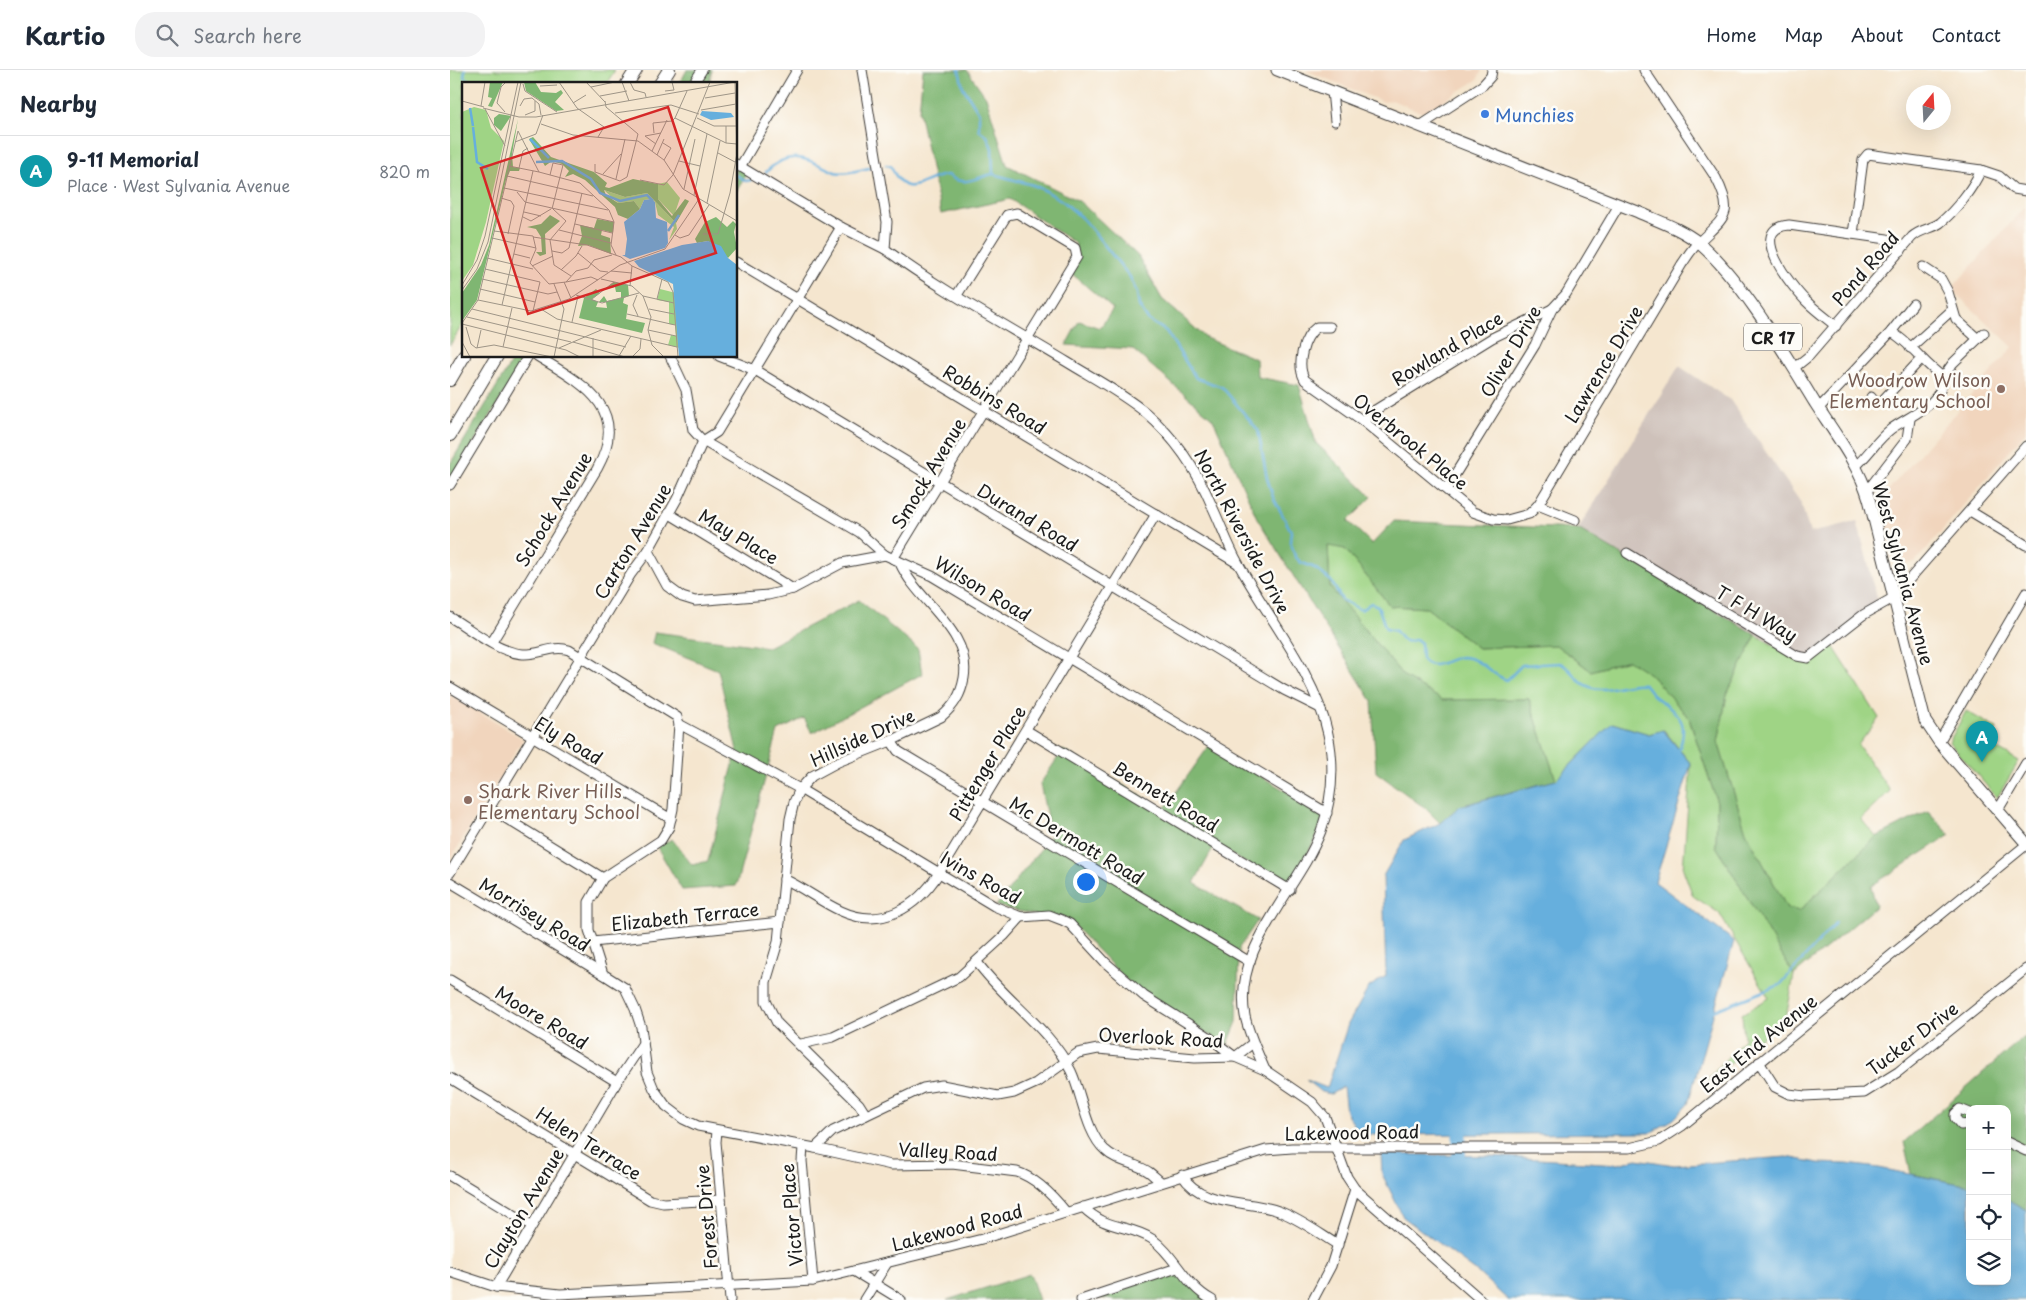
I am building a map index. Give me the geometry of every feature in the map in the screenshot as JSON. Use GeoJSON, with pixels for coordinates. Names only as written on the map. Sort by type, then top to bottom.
{"type":"FeatureCollection","features":[{"type":"Feature","properties":{"kind":"highway"},"geometry":{"type":"LineString","coordinates":[[620,82],[626,70]]}},
{"type":"Feature","properties":{"kind":"highway"},"geometry":{"type":"LineString","coordinates":[[628,82],[636,70]]}},
{"type":"Feature","properties":{"kind":"highway"},"geometry":{"type":"LineString","coordinates":[[661,82],[668,70]]}},
{"type":"Feature","properties":{"kind":"highway"},"geometry":{"type":"LineString","coordinates":[[450,380],[463,358]]}},
{"type":"Feature","properties":{"kind":"highway"},"geometry":{"type":"LineString","coordinates":[[450,435],[496,358]]}},
{"type":"Feature","properties":{"kind":"main road","name":"West Sylvania Avenue"},"geometry":{"type":"LineString","coordinates":[[1277,70],[1619,206],[1640,207],[1698,242],[1728,274],[1794,368],[1856,466],[1867,491],[1922,712],[1930,731],[2026,844]]}},
{"type":"Feature","properties":{"kind":"street"},"geometry":{"type":"LineString","coordinates":[[694,82],[702,70]]}},
{"type":"Feature","properties":{"kind":"street"},"geometry":{"type":"LineString","coordinates":[[738,165],[797,70]]}},
{"type":"Feature","properties":{"kind":"street"},"geometry":{"type":"LineString","coordinates":[[862,70],[887,222],[885,249]]}},
{"type":"Feature","properties":{"kind":"street"},"geometry":{"type":"LineString","coordinates":[[1420,126],[1483,85],[1491,76],[1492,70]]}},
{"type":"Feature","properties":{"kind":"street","name":"Lawrence Drive"},"geometry":{"type":"LineString","coordinates":[[1538,505],[1682,264],[1698,242],[1717,226],[1723,217],[1726,204],[1723,192],[1644,70]]}},
{"type":"Feature","properties":{"kind":"street"},"geometry":{"type":"LineString","coordinates":[[1332,91],[1335,122]]}},
{"type":"Feature","properties":{"kind":"street"},"geometry":{"type":"LineString","coordinates":[[1853,234],[1863,160],[1868,154],[1982,170],[1999,176],[2014,189],[2026,191]]}},
{"type":"Feature","properties":{"kind":"street","name":"North Riverside Drive"},"geometry":{"type":"LineString","coordinates":[[738,165],[841,228],[885,249],[1127,399],[1167,433],[1201,481],[1237,563],[1301,670],[1320,708],[1327,731],[1332,764],[1327,813],[1314,848],[1261,938],[1250,962],[1245,979],[1245,1016],[1253,1042],[1265,1070]]}},
{"type":"Feature","properties":{"kind":"street","name":"Pond Road"},"geometry":{"type":"LineString","coordinates":[[1794,368],[1810,356],[1915,234],[1940,223],[1976,181],[1982,170]]}},
{"type":"Feature","properties":{"kind":"street","name":"Oliver Drive"},"geometry":{"type":"LineString","coordinates":[[1446,489],[1535,344],[1552,309],[1566,294],[1619,206]]}},
{"type":"Feature","properties":{"kind":"street","name":"Smock Avenue"},"geometry":{"type":"LineString","coordinates":[[892,559],[1078,257],[1075,248],[1017,213],[1009,214],[957,295]]}},
{"type":"Feature","properties":{"kind":"street"},"geometry":{"type":"LineString","coordinates":[[1836,326],[1798,292],[1772,254],[1770,242],[1774,231],[1784,226],[1887,239],[1901,251]]}},
{"type":"Feature","properties":{"kind":"street","name":"Carton Avenue"},"geometry":{"type":"LineString","coordinates":[[450,873],[631,574],[648,551],[684,485],[703,441],[717,432],[841,228]]}},
{"type":"Feature","properties":{"kind":"street","name":"Robbins Road"},"geometry":{"type":"LineString","coordinates":[[738,263],[1237,563]]}},
{"type":"Feature","properties":{"kind":"street"},"geometry":{"type":"LineString","coordinates":[[1856,466],[1890,430],[1910,419],[1936,398],[1943,387],[1944,377],[1953,363],[1981,336],[1956,319],[1948,292],[1941,279],[1923,267]]}},
{"type":"Feature","properties":{"kind":"street"},"geometry":{"type":"LineString","coordinates":[[1819,408],[1891,332],[1913,304]]}},
{"type":"Feature","properties":{"kind":"street","name":"Rowland Place"},"geometry":{"type":"LineString","coordinates":[[1363,421],[1372,412],[1492,338],[1552,309]]}},
{"type":"Feature","properties":{"kind":"street"},"geometry":{"type":"LineString","coordinates":[[1910,348],[1952,310]]}},
{"type":"Feature","properties":{"kind":"street","name":"Overbrook Place"},"geometry":{"type":"LineString","coordinates":[[1330,327],[1317,327],[1306,338],[1301,370],[1305,380],[1363,421],[1473,512],[1493,519],[1507,520],[1529,514],[1538,505]]}},
{"type":"Feature","properties":{"kind":"street"},"geometry":{"type":"LineString","coordinates":[[1891,332],[1900,337],[1921,359],[1944,377]]}},
{"type":"Feature","properties":{"kind":"street"},"geometry":{"type":"LineString","coordinates":[[450,485],[527,358]]}},
{"type":"Feature","properties":{"kind":"street","name":"Schock Avenue"},"geometry":{"type":"LineString","coordinates":[[492,642],[597,470],[607,444],[608,424],[598,398],[578,381],[540,358]]}},
{"type":"Feature","properties":{"kind":"street"},"geometry":{"type":"LineString","coordinates":[[671,358],[686,390],[693,430],[703,441]]}},
{"type":"Feature","properties":{"kind":"street","name":"Durand Road"},"geometry":{"type":"LineString","coordinates":[[724,358],[755,370],[1284,690],[1320,708]]}},
{"type":"Feature","properties":{"kind":"street"},"geometry":{"type":"LineString","coordinates":[[1871,397],[1876,403],[1882,401],[1921,359]]}},
{"type":"Feature","properties":{"kind":"street"},"geometry":{"type":"LineString","coordinates":[[1867,491],[1907,439],[1910,419]]}},
{"type":"Feature","properties":{"kind":"street","name":"Wilson Road"},"geometry":{"type":"LineString","coordinates":[[703,441],[859,532],[892,559],[913,566],[932,576],[1327,813]]}},
{"type":"Feature","properties":{"kind":"street","name":"T F H Way"},"geometry":{"type":"LineString","coordinates":[[1627,553],[1800,658],[1812,656],[1863,615],[1893,598],[2026,446]]}},
{"type":"Feature","properties":{"kind":"street"},"geometry":{"type":"LineString","coordinates":[[1538,505],[1575,520]]}},
{"type":"Feature","properties":{"kind":"street"},"geometry":{"type":"LineString","coordinates":[[1970,511],[2026,545]]}},
{"type":"Feature","properties":{"kind":"street","name":"May Place"},"geometry":{"type":"LineString","coordinates":[[668,513],[792,589]]}},
{"type":"Feature","properties":{"kind":"street","name":"Pittenger Place"},"geometry":{"type":"LineString","coordinates":[[784,879],[842,912],[871,917],[895,913],[911,905],[928,891],[1156,514]]}},
{"type":"Feature","properties":{"kind":"street"},"geometry":{"type":"LineString","coordinates":[[648,551],[662,579],[674,592],[686,599],[725,600],[768,595],[792,589],[842,563],[892,559]]}},
{"type":"Feature","properties":{"kind":"street","name":"Hillside Drive"},"geometry":{"type":"LineString","coordinates":[[866,1115],[859,1104],[813,1060],[801,1044],[777,1023],[766,1001],[766,982],[776,951],[790,819],[794,802],[800,789],[817,773],[937,719],[950,709],[958,698],[965,672],[963,653],[958,641],[892,559]]}},
{"type":"Feature","properties":{"kind":"street"},"geometry":{"type":"LineString","coordinates":[[1939,742],[2026,593]]}},
{"type":"Feature","properties":{"kind":"street","name":"Ivins Road"},"geometry":{"type":"LineString","coordinates":[[450,617],[503,648],[522,654],[561,648],[581,657],[672,712],[677,717],[679,724],[800,789],[994,906],[1021,917],[1049,915],[1070,924],[1130,984],[1234,1057],[1265,1070],[1320,1110],[1330,1125],[1347,1177],[1355,1189]]}},
{"type":"Feature","properties":{"kind":"street","name":"Ely Road"},"geometry":{"type":"LineString","coordinates":[[450,687],[672,820]]}},
{"type":"Feature","properties":{"kind":"street"},"geometry":{"type":"LineString","coordinates":[[603,974],[589,930],[588,911],[592,894],[603,878],[661,840],[672,820],[679,724]]}},
{"type":"Feature","properties":{"kind":"street","name":"Bennett Road"},"geometry":{"type":"LineString","coordinates":[[1026,730],[1290,890]]}},
{"type":"Feature","properties":{"kind":"street","name":"Mc Dermott Road"},"geometry":{"type":"LineString","coordinates":[[891,741],[898,751],[1250,962]]}},
{"type":"Feature","properties":{"kind":"street"},"geometry":{"type":"LineString","coordinates":[[1998,810],[2026,763]]}},
{"type":"Feature","properties":{"kind":"street"},"geometry":{"type":"LineString","coordinates":[[489,808],[603,878]]}},
{"type":"Feature","properties":{"kind":"street","name":"East End Avenue"},"geometry":{"type":"LineString","coordinates":[[1467,1147],[1629,1148],[1650,1144],[1682,1126],[2026,844]]}},
{"type":"Feature","properties":{"kind":"street","name":"Morrisey Road"},"geometry":{"type":"LineString","coordinates":[[450,882],[627,990],[641,1027],[652,1083],[666,1106],[688,1122],[717,1131]]}},
{"type":"Feature","properties":{"kind":"street"},"geometry":{"type":"LineString","coordinates":[[801,1044],[822,1041],[959,978],[1021,917]]}},
{"type":"Feature","properties":{"kind":"street","name":"Elizabeth Terrace"},"geometry":{"type":"LineString","coordinates":[[593,942],[780,922]]}},
{"type":"Feature","properties":{"kind":"street"},"geometry":{"type":"LineString","coordinates":[[977,962],[1002,992],[1059,1050],[1066,1062],[1094,1135],[1102,1147],[1116,1158],[1149,1171],[1160,1182]]}},
{"type":"Feature","properties":{"kind":"street","name":"Tucker Drive"},"geometry":{"type":"LineString","coordinates":[[1759,1062],[1775,1087],[1789,1094],[1806,1096],[1864,1093],[1898,1072],[2026,969]]}},
{"type":"Feature","properties":{"kind":"street","name":"Moore Road"},"geometry":{"type":"LineString","coordinates":[[450,980],[617,1082]]}},
{"type":"Feature","properties":{"kind":"street","name":"Overlook Road"},"geometry":{"type":"LineString","coordinates":[[815,1148],[828,1134],[928,1087],[951,1086],[998,1096],[1014,1093],[1036,1083],[1078,1053],[1098,1049],[1195,1058],[1234,1057],[1253,1042]]}},
{"type":"Feature","properties":{"kind":"street","name":"Clayton Avenue"},"geometry":{"type":"LineString","coordinates":[[496,1287],[617,1082],[643,1044]]}},
{"type":"Feature","properties":{"kind":"street","name":"Helen Terrace"},"geometry":{"type":"LineString","coordinates":[[450,1078],[657,1203],[720,1200]]}},
{"type":"Feature","properties":{"kind":"street"},"geometry":{"type":"LineString","coordinates":[[1966,1111],[1960,1109],[1955,1114],[1955,1118],[1961,1125],[1966,1124]]}},
{"type":"Feature","properties":{"kind":"street","name":"Valley Road"},"geometry":{"type":"LineString","coordinates":[[717,1131],[815,1148],[891,1165],[952,1164],[1017,1172],[1027,1176],[1043,1189],[1066,1212]]}},
{"type":"Feature","properties":{"kind":"street","name":"Forest Drive"},"geometry":{"type":"LineString","coordinates":[[717,1131],[720,1200],[730,1300]]}},
{"type":"Feature","properties":{"kind":"street"},"geometry":{"type":"LineString","coordinates":[[2011,1144],[2026,1151]]}},
{"type":"Feature","properties":{"kind":"street","name":"Victor Place"},"geometry":{"type":"LineString","coordinates":[[802,1147],[802,1171],[813,1281]]}},
{"type":"Feature","properties":{"kind":"street","name":"Lakewood Road"},"geometry":{"type":"LineString","coordinates":[[450,1272],[496,1287],[563,1297],[813,1281],[982,1239],[1266,1150],[1467,1147]]}},
{"type":"Feature","properties":{"kind":"street"},"geometry":{"type":"LineString","coordinates":[[1182,1175],[1188,1184],[1195,1189],[1225,1200],[1279,1211],[1338,1245]]}},
{"type":"Feature","properties":{"kind":"street"},"geometry":{"type":"LineString","coordinates":[[450,1176],[531,1225]]}},
{"type":"Feature","properties":{"kind":"street"},"geometry":{"type":"LineString","coordinates":[[1313,1300],[1324,1282],[1338,1245],[1355,1189],[1480,1300]]}},
{"type":"Feature","properties":{"kind":"street"},"geometry":{"type":"LineString","coordinates":[[1083,1207],[1100,1222],[1152,1239],[1198,1291],[1212,1300]]}},
{"type":"Feature","properties":{"kind":"street"},"geometry":{"type":"LineString","coordinates":[[864,1300],[887,1263]]}},
{"type":"Feature","properties":{"kind":"street"},"geometry":{"type":"LineString","coordinates":[[1081,1300],[1177,1268]]}},
{"type":"Feature","properties":{"kind":"street"},"geometry":{"type":"LineString","coordinates":[[854,1271],[901,1300]]}},
{"type":"Feature","properties":{"kind":"shaded area"},"geometry":{"type":"Polygon","coordinates":[[[1305,70],[1482,70],[1477,80],[1423,113],[1392,100],[1384,102],[1305,70]]]}},
{"type":"Feature","properties":{"kind":"shaded area","name":"Woodrow Wilson Elementary School"},"geometry":{"type":"Polygon","coordinates":[[[2025,207],[2026,432],[1915,562],[1904,565],[1898,564],[1892,558],[1878,502],[2013,347],[1951,289],[2025,207]]]}},
{"type":"Feature","properties":{"kind":"shaded area"},"geometry":{"type":"Polygon","coordinates":[[[1679,366],[1730,400],[1801,503],[1810,533],[1857,521],[1880,609],[1804,663],[1578,529],[1679,366]]]}},
{"type":"Feature","properties":{"kind":"shaded area","name":"Shark River Hills Elementary School"},"geometry":{"type":"Polygon","coordinates":[[[450,695],[523,739],[450,860],[450,695]]]}},
{"type":"Feature","properties":{"kind":"green space"},"geometry":{"type":"Polygon","coordinates":[[[450,70],[615,70],[607,82],[462,82],[462,325],[450,345],[450,70]]]}},
{"type":"Feature","properties":{"kind":"green space"},"geometry":{"type":"Polygon","coordinates":[[[687,70],[712,70],[709,82],[680,82],[687,70]]]}},
{"type":"Feature","properties":{"kind":"green space"},"geometry":{"type":"Polygon","coordinates":[[[923,70],[967,70],[986,97],[1007,165],[1079,201],[1138,256],[1162,299],[1206,338],[1256,359],[1257,377],[1299,385],[1316,443],[1372,497],[1348,521],[1372,544],[1394,521],[1578,529],[1756,635],[1727,694],[1718,742],[1746,832],[1787,908],[1799,911],[1876,837],[1928,811],[1950,835],[1871,886],[1876,906],[1794,975],[1716,846],[1717,802],[1689,718],[1650,674],[1628,660],[1591,671],[1556,645],[1478,648],[1427,608],[1390,606],[1345,549],[1328,546],[1330,587],[1404,677],[1442,700],[1529,699],[1556,780],[1460,806],[1440,823],[1425,808],[1376,772],[1372,701],[1257,518],[1213,419],[1132,349],[1066,345],[1079,321],[1100,328],[1113,309],[1071,273],[1076,244],[1010,199],[941,214],[919,111],[923,70]]]}},
{"type":"Feature","properties":{"kind":"green space"},"geometry":{"type":"Polygon","coordinates":[[[738,167],[747,173],[738,189],[738,167]]]}},
{"type":"Feature","properties":{"kind":"green space"},"geometry":{"type":"Polygon","coordinates":[[[514,358],[526,358],[450,482],[450,464],[514,358]]]}},
{"type":"Feature","properties":{"kind":"green space"},"geometry":{"type":"Polygon","coordinates":[[[1328,545],[1345,549],[1390,606],[1427,608],[1478,648],[1556,645],[1591,671],[1629,660],[1650,674],[1689,718],[1717,802],[1716,846],[1794,975],[1786,1018],[1702,1086],[1744,1039],[1742,1014],[1769,998],[1719,913],[1693,896],[1683,869],[1691,764],[1664,730],[1649,734],[1612,723],[1556,780],[1529,699],[1442,700],[1404,677],[1330,587],[1328,545]]]}},
{"type":"Feature","properties":{"kind":"green space"},"geometry":{"type":"Polygon","coordinates":[[[859,600],[918,649],[922,674],[812,733],[804,718],[778,731],[736,886],[682,890],[657,847],[672,839],[692,865],[708,861],[737,750],[718,670],[652,643],[655,632],[768,647],[859,600]]]}},
{"type":"Feature","properties":{"kind":"green space"},"geometry":{"type":"Polygon","coordinates":[[[1756,635],[1804,663],[1831,643],[1879,718],[1858,745],[1890,791],[1861,819],[1876,837],[1799,911],[1787,908],[1746,832],[1718,742],[1727,694],[1756,635]]]}},
{"type":"Feature","properties":{"kind":"green space"},"geometry":{"type":"Polygon","coordinates":[[[1966,711],[1997,729],[1989,744],[2019,761],[1997,798],[1949,742],[1966,711]]]}},
{"type":"Feature","properties":{"kind":"green space"},"geometry":{"type":"Polygon","coordinates":[[[1209,746],[1327,815],[1290,889],[1215,845],[1194,883],[1258,920],[1239,948],[1237,1022],[1227,1046],[1133,987],[1071,923],[996,906],[1051,836],[1040,784],[1063,750],[1164,809],[1209,746]]]}},
{"type":"Feature","properties":{"kind":"green space"},"geometry":{"type":"Polygon","coordinates":[[[2026,1037],[2026,1210],[2011,1201],[2011,1105],[1966,1105],[1966,1185],[1911,1174],[1904,1142],[2020,1040],[2026,1037]]]}},
{"type":"Feature","properties":{"kind":"green space"},"geometry":{"type":"Polygon","coordinates":[[[1177,1268],[1211,1300],[1115,1300],[1092,1297],[1177,1268]]]}},
{"type":"Feature","properties":{"kind":"green space"},"geometry":{"type":"Polygon","coordinates":[[[1030,1274],[1039,1300],[947,1300],[1030,1274]]]}},
{"type":"Feature","properties":{"kind":"water"},"geometry":{"type":"Polygon","coordinates":[[[1612,723],[1649,734],[1663,730],[1691,764],[1655,882],[1734,941],[1688,1104],[1674,1119],[1650,1133],[1360,1135],[1346,1112],[1343,1087],[1331,1094],[1321,1092],[1306,1080],[1327,1088],[1348,1024],[1369,987],[1386,976],[1383,876],[1404,840],[1440,823],[1460,806],[1556,780],[1612,723]]]}},
{"type":"Feature","properties":{"kind":"water"},"geometry":{"type":"Polygon","coordinates":[[[1381,1154],[1490,1156],[1619,1164],[1637,1159],[1674,1165],[1787,1157],[1818,1163],[1879,1168],[1966,1185],[1966,1285],[2011,1285],[2011,1201],[2026,1210],[2026,1300],[1508,1300],[1477,1272],[1403,1217],[1382,1174],[1381,1154]]]}},
{"type":"Feature","properties":{"kind":"waterway"},"geometry":{"type":"LineString","coordinates":[[465,70],[464,77],[472,82]]}},
{"type":"Feature","properties":{"kind":"waterway"},"geometry":{"type":"LineString","coordinates":[[959,70],[963,87],[979,113],[979,130],[987,136],[992,148],[993,174]]}},
{"type":"Feature","properties":{"kind":"waterway"},"geometry":{"type":"LineString","coordinates":[[766,172],[775,164],[791,158],[807,160],[839,173],[873,167]]}},
{"type":"Feature","properties":{"kind":"waterway"},"geometry":{"type":"LineString","coordinates":[[886,165],[891,166],[897,178],[903,184],[909,186],[916,186],[939,176],[948,175],[959,181],[965,181],[993,174],[1033,185],[1064,202],[1085,221],[1130,277],[1137,293],[1139,306],[1148,320],[1166,331],[1196,378],[1222,387],[1258,430],[1267,478],[1273,497],[1291,531],[1290,541],[1295,556],[1300,562],[1315,568],[1331,581],[1342,600],[1361,610],[1371,603],[1378,606],[1386,629],[1396,631],[1404,641],[1409,642],[1416,639],[1421,643],[1422,659],[1426,663],[1435,665],[1456,658],[1468,658],[1480,663],[1501,678],[1507,680],[1522,665],[1560,663],[1568,668],[1585,685],[1597,689],[1644,684],[1653,695],[1681,720],[1683,733],[1678,752]]}},
{"type":"Feature","properties":{"kind":"waterway"},"geometry":{"type":"LineString","coordinates":[[738,176],[746,181],[751,180]]}},
{"type":"Feature","properties":{"kind":"waterway"},"geometry":{"type":"LineString","coordinates":[[1713,1011],[1780,985],[1836,922]]}},
{"type":"Feature","properties":{"kind":"waterway"},"geometry":{"type":"LineString","coordinates":[[1460,1116],[1459,1155],[1463,1174]]}},
{"type":"Feature","properties":{"kind":"place","name":"Munchies"},"geometry":{"type":"Point","coordinates":[1485,114]}},
{"type":"Feature","properties":{"kind":"place","name":"Woodrow Wilson Elementary School"},"geometry":{"type":"Point","coordinates":[2001,389]}},
{"type":"Feature","properties":{"kind":"place","name":"9-11 Memorial"},"geometry":{"type":"Point","coordinates":[1982,762]}},
{"type":"Feature","properties":{"kind":"place","name":"Shark River Hills Elementary School"},"geometry":{"type":"Point","coordinates":[468,800]}}]}
